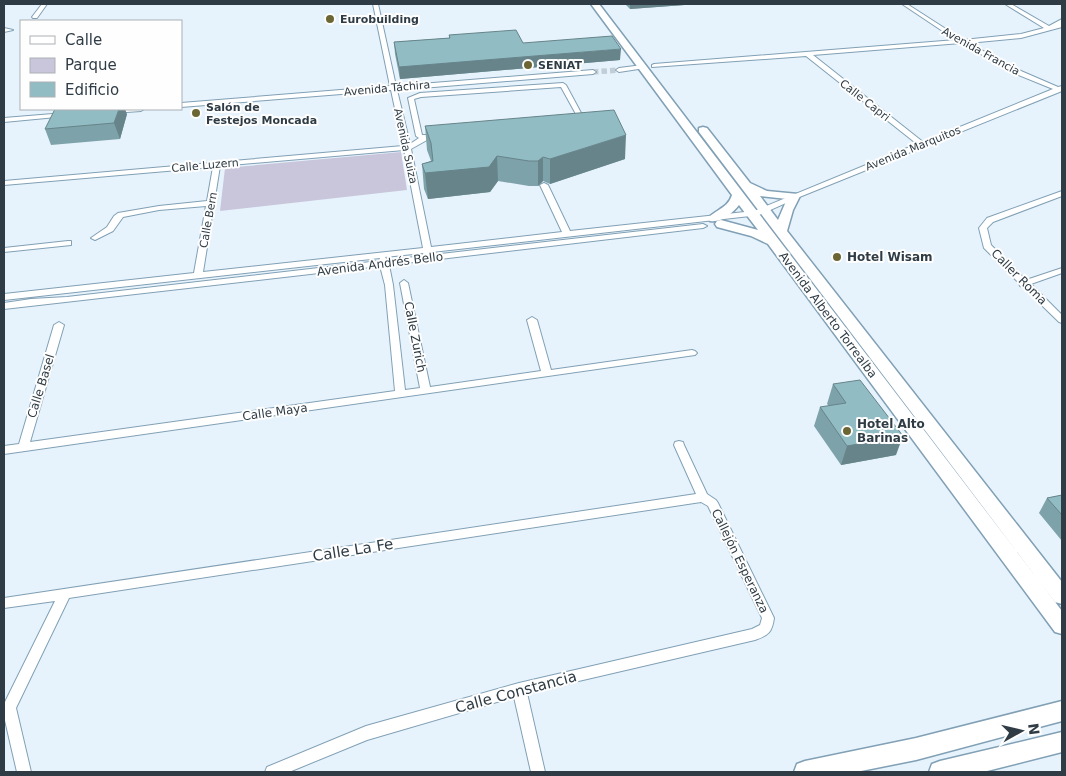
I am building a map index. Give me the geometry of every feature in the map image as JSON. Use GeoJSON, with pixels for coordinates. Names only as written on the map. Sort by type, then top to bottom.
{"type":"FeatureCollection","features":[{"type":"Feature","properties":{"kind":"main road","name":"Avenida Alberto Torrealba"},"geometry":{"type":"LineString","coordinates":[[595,4],[738,194],[760,214]]}},
{"type":"Feature","properties":{"kind":"main road","name":"Avenida Alberto Torrealba"},"geometry":{"type":"LineString","coordinates":[[606,4],[744,183],[760,214],[777,238],[1062,626]]}},
{"type":"Feature","properties":{"kind":"main road"},"geometry":{"type":"LineString","coordinates":[[738,194],[732,208],[718,221],[767,237],[777,238],[794,196],[765,194],[744,183]]}},
{"type":"Feature","properties":{"kind":"main road","name":"Avenida Alberto Torrealba"},"geometry":{"type":"LineString","coordinates":[[777,238],[1061,593]]}},
{"type":"Feature","properties":{"kind":"main road"},"geometry":{"type":"LineString","coordinates":[[806,772],[916,749],[1062,711]]}},
{"type":"Feature","properties":{"kind":"main road"},"geometry":{"type":"LineString","coordinates":[[940,772],[1062,742]]}},
{"type":"Feature","properties":{"kind":"street"},"geometry":{"type":"LineString","coordinates":[[36,17],[44,4]]}},
{"type":"Feature","properties":{"kind":"street","name":"Avenida Suiza"},"geometry":{"type":"LineString","coordinates":[[375,4],[428,254]]}},
{"type":"Feature","properties":{"kind":"street","name":"Avenida Francia"},"geometry":{"type":"LineString","coordinates":[[904,4],[995,61],[1061,89]]}},
{"type":"Feature","properties":{"kind":"street","name":"Avenida Francia"},"geometry":{"type":"LineString","coordinates":[[910,4],[962,40]]}},
{"type":"Feature","properties":{"kind":"street"},"geometry":{"type":"LineString","coordinates":[[1008,4],[1052,25]]}},
{"type":"Feature","properties":{"kind":"street"},"geometry":{"type":"LineString","coordinates":[[654,66],[1021,36],[1052,25],[1062,24]]}},
{"type":"Feature","properties":{"kind":"street","name":"Calle Capri"},"geometry":{"type":"LineString","coordinates":[[808,54],[923,145]]}},
{"type":"Feature","properties":{"kind":"street"},"geometry":{"type":"LineString","coordinates":[[619,70],[643,67]]}},
{"type":"Feature","properties":{"kind":"street","name":"Avenida Táchira"},"geometry":{"type":"LineString","coordinates":[[182,106],[392,87],[593,72]]}},
{"type":"Feature","properties":{"kind":"street"},"geometry":{"type":"LineString","coordinates":[[443,137],[425,138],[419,136],[411,98],[420,95],[563,85],[584,125],[575,126]]}},
{"type":"Feature","properties":{"kind":"street","name":"Avenida Marquitos"},"geometry":{"type":"LineString","coordinates":[[760,214],[794,196],[1061,89]]}},
{"type":"Feature","properties":{"kind":"street"},"geometry":{"type":"LineString","coordinates":[[108,111],[124,110]]}},
{"type":"Feature","properties":{"kind":"street"},"geometry":{"type":"LineString","coordinates":[[4,120],[68,114]]}},
{"type":"Feature","properties":{"kind":"street"},"geometry":{"type":"LineString","coordinates":[[407,148],[425,138]]}},
{"type":"Feature","properties":{"kind":"street","name":"Calle Luzern"},"geometry":{"type":"LineString","coordinates":[[4,183],[407,148]]}},
{"type":"Feature","properties":{"kind":"street","name":"Calle Bern"},"geometry":{"type":"LineString","coordinates":[[198,276],[217,164]]}},
{"type":"Feature","properties":{"kind":"street"},"geometry":{"type":"LineString","coordinates":[[544,185],[567,234]]}},
{"type":"Feature","properties":{"kind":"street","name":"Caller Roma"},"geometry":{"type":"LineString","coordinates":[[1062,193],[990,220],[983,228],[987,246],[1023,284],[1062,320]]}},
{"type":"Feature","properties":{"kind":"street"},"geometry":{"type":"LineString","coordinates":[[95,238],[110,229],[116,218],[121,215],[159,208],[210,203]]}},
{"type":"Feature","properties":{"kind":"street","name":"Avenida Andrés Bello"},"geometry":{"type":"LineString","coordinates":[[4,306],[67,300],[383,259],[718,221],[760,214]]}},
{"type":"Feature","properties":{"kind":"street","name":"Avenida Andrés Bello"},"geometry":{"type":"LineString","coordinates":[[428,254],[567,234],[718,221]]}},
{"type":"Feature","properties":{"kind":"street"},"geometry":{"type":"LineString","coordinates":[[4,250],[68,243]]}},
{"type":"Feature","properties":{"kind":"street","name":"Avenida Andrés Bello"},"geometry":{"type":"LineString","coordinates":[[4,297],[198,276],[383,259]]}},
{"type":"Feature","properties":{"kind":"street","name":"Calle Zurich"},"geometry":{"type":"LineString","coordinates":[[383,259],[389,285],[400,394]]}},
{"type":"Feature","properties":{"kind":"street"},"geometry":{"type":"LineString","coordinates":[[1023,284],[1062,270]]}},
{"type":"Feature","properties":{"kind":"street","name":"Calle Zurich"},"geometry":{"type":"LineString","coordinates":[[404,283],[426,391]]}},
{"type":"Feature","properties":{"kind":"street"},"geometry":{"type":"LineString","coordinates":[[532,320],[547,374]]}},
{"type":"Feature","properties":{"kind":"street","name":"Calle Basel"},"geometry":{"type":"LineString","coordinates":[[23,448],[59,325]]}},
{"type":"Feature","properties":{"kind":"street","name":"Calle Maya"},"geometry":{"type":"LineString","coordinates":[[4,450],[692,353]]}},
{"type":"Feature","properties":{"kind":"street","name":"Callejón Esperanza"},"geometry":{"type":"LineString","coordinates":[[679,445],[703,497],[712,503],[768,618],[766,628]]}},
{"type":"Feature","properties":{"kind":"street","name":"Calle La Fe"},"geometry":{"type":"LineString","coordinates":[[4,603],[703,497]]}},
{"type":"Feature","properties":{"kind":"street"},"geometry":{"type":"LineString","coordinates":[[24,772],[6,709],[64,595]]}},
{"type":"Feature","properties":{"kind":"street","name":"Calle Constancia"},"geometry":{"type":"LineString","coordinates":[[272,772],[366,733],[519,689],[754,634],[766,628]]}},
{"type":"Feature","properties":{"kind":"street"},"geometry":{"type":"LineString","coordinates":[[519,689],[538,772]]}},
{"type":"Feature","properties":{"kind":"green space"},"geometry":{"type":"Polygon","coordinates":[[[401,152],[407,190],[220,211],[225,168],[401,152]]]}},
{"type":"Feature","properties":{"kind":"building"},"geometry":{"type":"Polygon","coordinates":[[[516,30],[523,43],[612,36],[621,49],[399,67],[394,42],[450,38],[449,35],[516,30]]]}},
{"type":"Feature","properties":{"kind":"building"},"geometry":{"type":"Polygon","coordinates":[[[54,110],[119,110],[114,123],[45,129],[54,110]]]}},
{"type":"Feature","properties":{"kind":"building"},"geometry":{"type":"Polygon","coordinates":[[[614,110],[626,135],[550,159],[543,157],[538,161],[529,161],[497,156],[489,167],[425,173],[422,164],[433,161],[431,143],[425,126],[614,110]]]}},
{"type":"Feature","properties":{"kind":"building"},"geometry":{"type":"Polygon","coordinates":[[[860,380],[903,436],[847,446],[820,407],[846,403],[833,384],[860,380]]]}},
{"type":"Feature","properties":{"kind":"building"},"geometry":{"type":"Polygon","coordinates":[[[1062,495],[1062,515],[1047,498],[1062,495]]]}},
{"type":"Feature","properties":{"kind":"tunnel"},"geometry":{"type":"LineString","coordinates":[[593,72],[619,70]]}},
{"type":"Feature","properties":{"kind":"place","name":"Eurobuilding"},"geometry":{"type":"Point","coordinates":[330,19]}},
{"type":"Feature","properties":{"kind":"place","name":"SENIAT"},"geometry":{"type":"Point","coordinates":[528,65]}},
{"type":"Feature","properties":{"kind":"place","name":"Salón de Festejos Moncada"},"geometry":{"type":"Point","coordinates":[196,113]}},
{"type":"Feature","properties":{"kind":"place","name":"Hotel Wisam"},"geometry":{"type":"Point","coordinates":[837,257]}},
{"type":"Feature","properties":{"kind":"place","name":"Hotel Alto Barinas"},"geometry":{"type":"Point","coordinates":[847,431]}}]}
